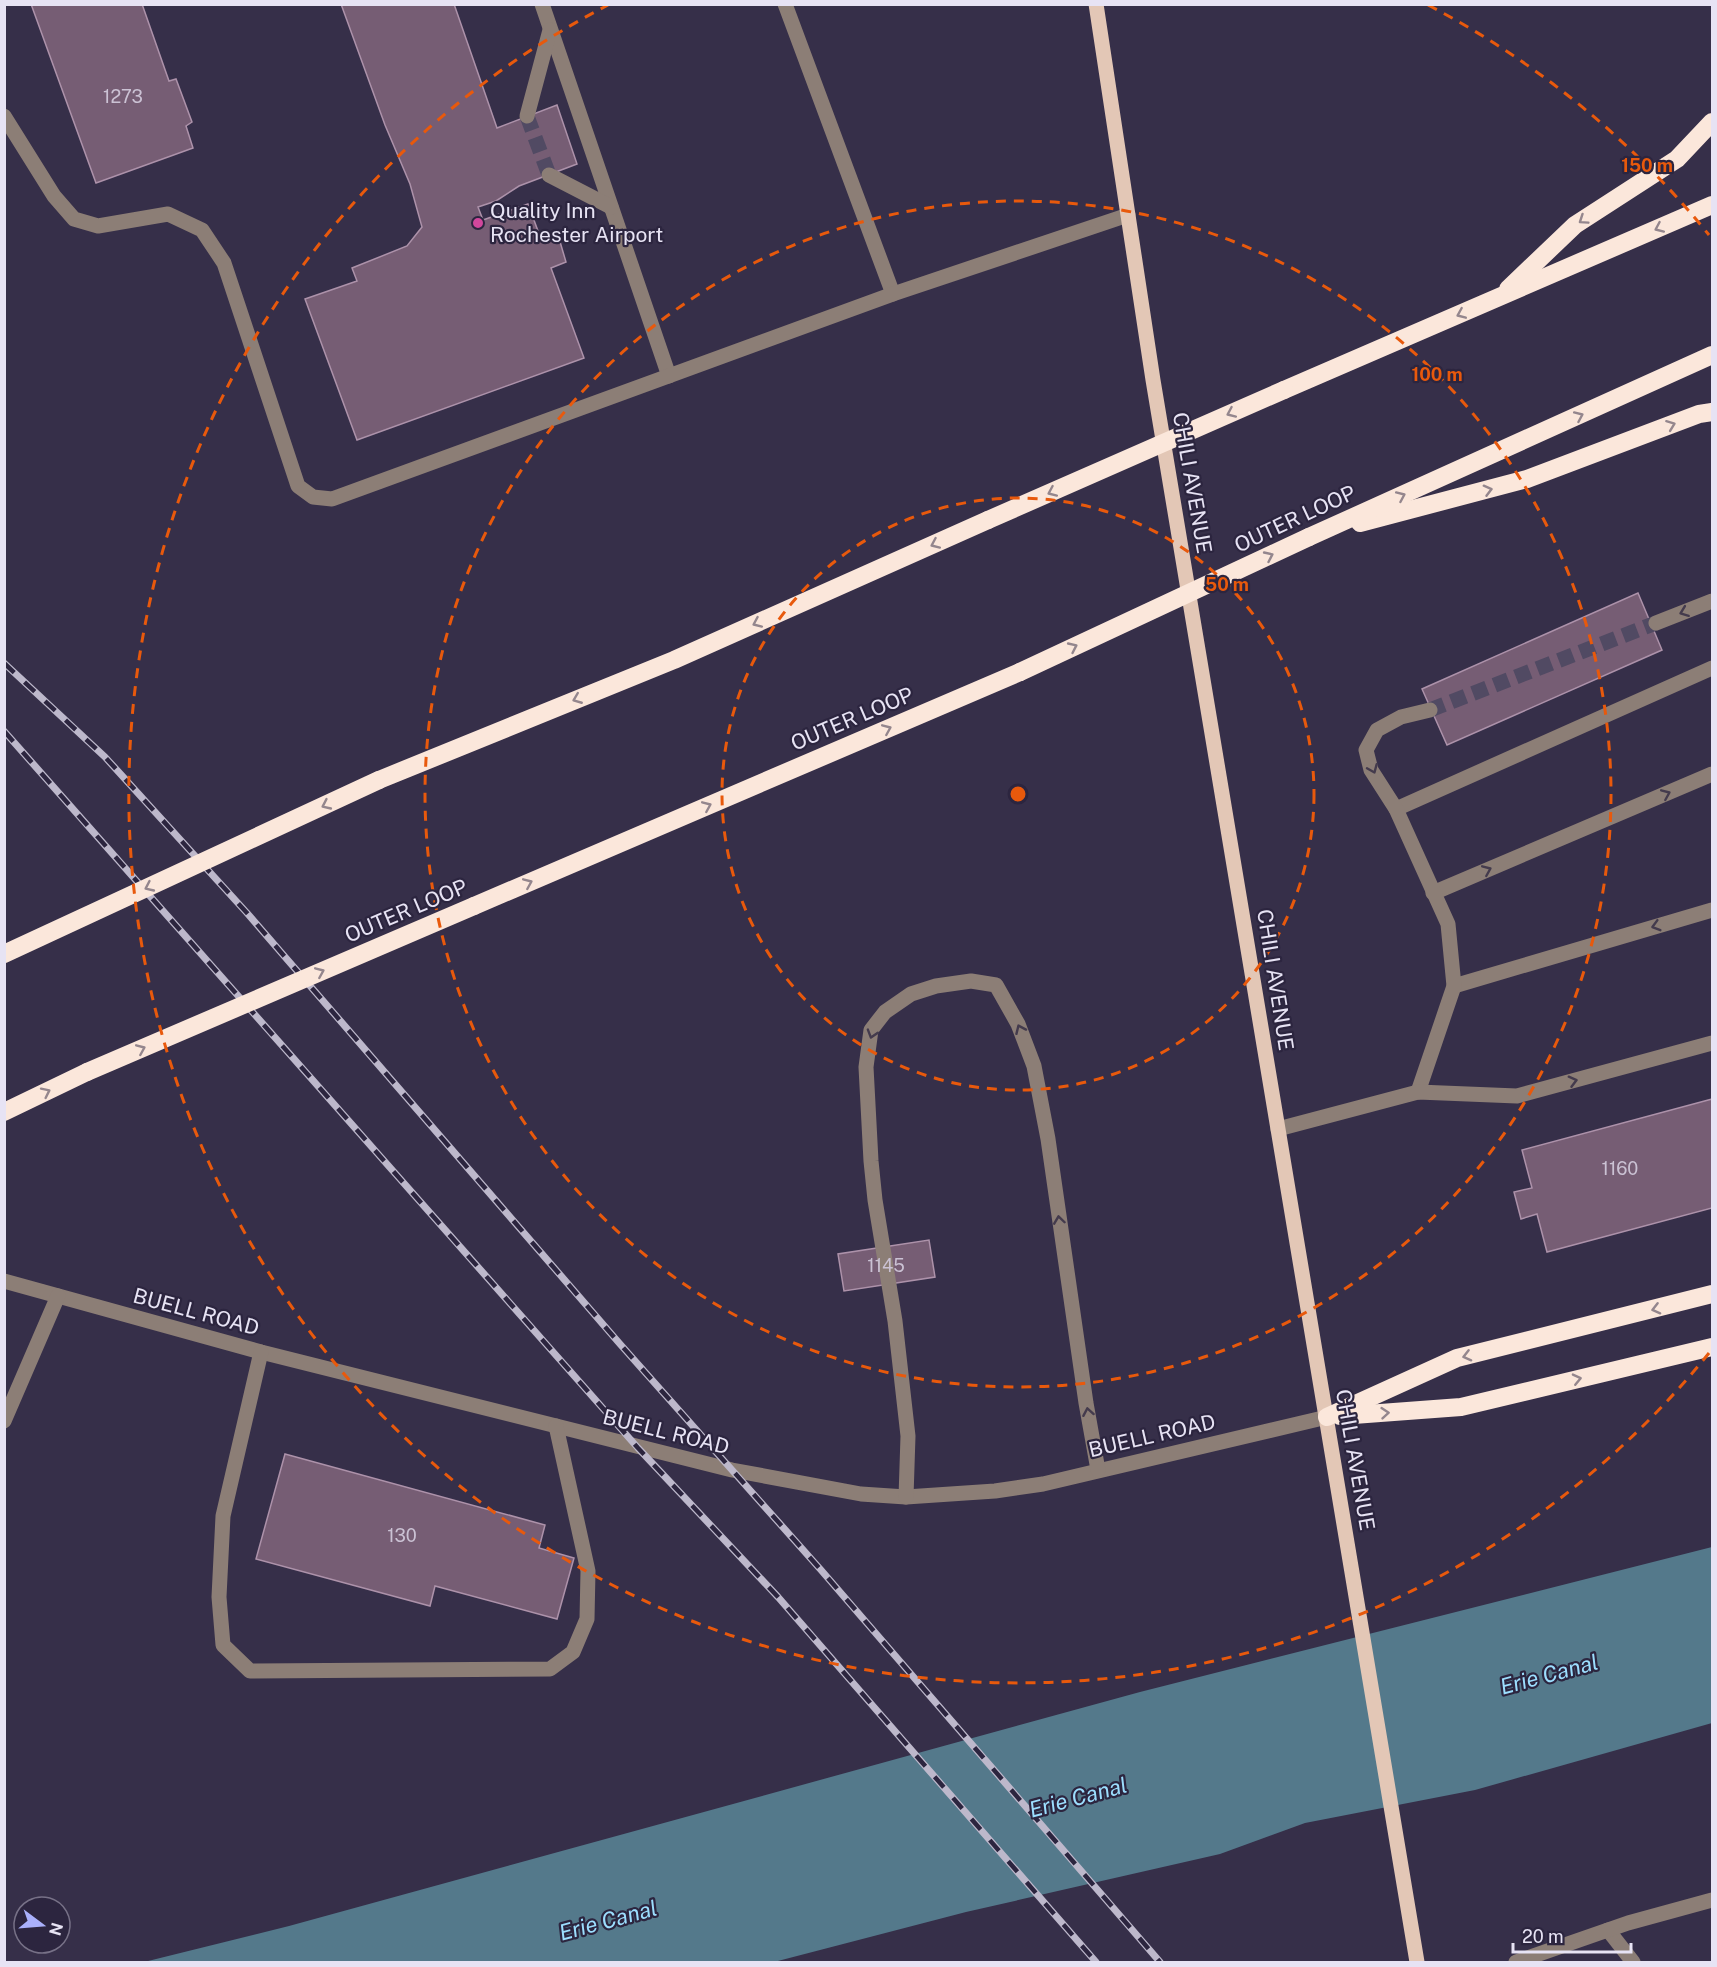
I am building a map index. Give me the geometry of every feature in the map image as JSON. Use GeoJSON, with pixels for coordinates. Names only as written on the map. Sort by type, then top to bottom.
{"type":"FeatureCollection","features":[{"type":"Feature","properties":{"kind":"highway"},"geometry":{"type":"LineString","coordinates":[[1497,299],[1575,225],[1677,159],[1713,122]]}},
{"type":"Feature","properties":{"kind":"highway"},"geometry":{"type":"LineString","coordinates":[[4,954],[379,780],[674,660],[1284,390],[1713,205]]}},
{"type":"Feature","properties":{"kind":"highway","name":"OUTER LOOP"},"geometry":{"type":"LineString","coordinates":[[4,1112],[87,1072],[1020,672],[1309,537],[1713,356]]}},
{"type":"Feature","properties":{"kind":"highway"},"geometry":{"type":"LineString","coordinates":[[1309,537],[1527,479],[1699,414],[1713,412]]}},
{"type":"Feature","properties":{"kind":"highway"},"geometry":{"type":"LineString","coordinates":[[1327,1418],[1457,1358],[1713,1294]]}},
{"type":"Feature","properties":{"kind":"highway"},"geometry":{"type":"LineString","coordinates":[[1327,1418],[1461,1407],[1713,1347]]}},
{"type":"Feature","properties":{"kind":"main road","name":"CHILI AVENUE"},"geometry":{"type":"LineString","coordinates":[[1096,4],[1154,380],[1417,1962]]}},
{"type":"Feature","properties":{"kind":"street"},"geometry":{"type":"LineString","coordinates":[[542,4],[669,376]]}},
{"type":"Feature","properties":{"kind":"street"},"geometry":{"type":"LineString","coordinates":[[785,4],[893,294]]}},
{"type":"Feature","properties":{"kind":"street"},"geometry":{"type":"LineString","coordinates":[[527,116],[550,30]]}},
{"type":"Feature","properties":{"kind":"street"},"geometry":{"type":"LineString","coordinates":[[4,116],[54,196],[74,219],[98,226],[168,214],[201,230],[224,263],[298,486],[313,497],[332,499],[893,294],[1128,215]]}},
{"type":"Feature","properties":{"kind":"street"},"geometry":{"type":"LineString","coordinates":[[549,175],[611,207]]}},
{"type":"Feature","properties":{"kind":"street"},"geometry":{"type":"LineString","coordinates":[[1656,623],[1713,601]]}},
{"type":"Feature","properties":{"kind":"street"},"geometry":{"type":"LineString","coordinates":[[1396,808],[1713,668]]}},
{"type":"Feature","properties":{"kind":"street"},"geometry":{"type":"LineString","coordinates":[[1418,1092],[1454,986],[1448,924],[1396,808],[1371,770],[1366,750],[1377,730],[1401,717],[1430,710]]}},
{"type":"Feature","properties":{"kind":"street"},"geometry":{"type":"LineString","coordinates":[[1433,894],[1713,774]]}},
{"type":"Feature","properties":{"kind":"street"},"geometry":{"type":"LineString","coordinates":[[1454,986],[1713,910]]}},
{"type":"Feature","properties":{"kind":"street"},"geometry":{"type":"LineString","coordinates":[[906,1497],[908,1436],[895,1321],[874,1200],[866,1067],[871,1030],[885,1012],[911,994],[971,981],[996,985],[1018,1024],[1034,1066],[1048,1139],[1086,1403],[1098,1470]]}},
{"type":"Feature","properties":{"kind":"street"},"geometry":{"type":"LineString","coordinates":[[1278,1129],[1418,1092],[1517,1096],[1713,1043]]}},
{"type":"Feature","properties":{"kind":"street","name":"BUELL ROAD"},"geometry":{"type":"LineString","coordinates":[[4,1281],[261,1352],[732,1470],[861,1494],[906,1497],[995,1491],[1042,1484],[1327,1418]]}},
{"type":"Feature","properties":{"kind":"street"},"geometry":{"type":"LineString","coordinates":[[4,1421],[58,1296]]}},
{"type":"Feature","properties":{"kind":"street"},"geometry":{"type":"LineString","coordinates":[[261,1352],[223,1516],[219,1597],[222,1645],[249,1671],[550,1669],[573,1652],[587,1619],[588,1571],[556,1426]]}},
{"type":"Feature","properties":{"kind":"street"},"geometry":{"type":"LineString","coordinates":[[1516,1962],[1608,1930],[1713,1900]]}},
{"type":"Feature","properties":{"kind":"street"},"geometry":{"type":"LineString","coordinates":[[1608,1930],[1632,1962]]}},
{"type":"Feature","properties":{"kind":"water","name":"Erie Canal"},"geometry":{"type":"Polygon","coordinates":[[[1712,1547],[1712,1723],[1475,1790],[1305,1823],[1220,1854],[966,1912],[774,1962],[144,1962],[289,1926],[1140,1692],[1712,1547]]]}},
{"type":"Feature","properties":{"kind":"building"},"geometry":{"type":"Polygon","coordinates":[[[31,4],[142,4],[169,81],[176,79],[192,122],[186,126],[193,148],[96,183],[31,4]]]}},
{"type":"Feature","properties":{"kind":"building","name":"Quality Inn Rochester Airport"},"geometry":{"type":"Polygon","coordinates":[[[341,4],[454,4],[497,128],[557,105],[577,164],[519,186],[496,201],[478,207],[483,220],[528,204],[541,239],[558,235],[566,262],[551,268],[584,358],[357,440],[305,299],[357,281],[352,268],[407,246],[422,227],[410,184],[385,125],[341,4]]]}},
{"type":"Feature","properties":{"kind":"building"},"geometry":{"type":"Polygon","coordinates":[[[1638,593],[1662,650],[1447,745],[1422,689],[1638,593]]]}},
{"type":"Feature","properties":{"kind":"building"},"geometry":{"type":"Polygon","coordinates":[[[1712,1099],[1712,1208],[1547,1252],[1537,1214],[1521,1219],[1514,1192],[1532,1188],[1522,1150],[1712,1099]]]}},
{"type":"Feature","properties":{"kind":"building"},"geometry":{"type":"Polygon","coordinates":[[[929,1240],[935,1277],[844,1291],[838,1254],[929,1240]]]}},
{"type":"Feature","properties":{"kind":"building"},"geometry":{"type":"Polygon","coordinates":[[[285,1454],[545,1525],[539,1548],[574,1558],[557,1619],[435,1586],[430,1606],[256,1559],[285,1454]]]}},
{"type":"Feature","properties":{"kind":"tunnel"},"geometry":{"type":"LineString","coordinates":[[527,116],[549,175]]}},
{"type":"Feature","properties":{"kind":"tunnel"},"geometry":{"type":"LineString","coordinates":[[1430,710],[1656,623]]}},
{"type":"Feature","properties":{"kind":"railway"},"geometry":{"type":"LineString","coordinates":[[4,663],[105,757],[247,913],[1160,1962]]}},
{"type":"Feature","properties":{"kind":"railway"},"geometry":{"type":"LineString","coordinates":[[4,731],[638,1448],[778,1597],[1096,1962]]}},
{"type":"Feature","properties":{"kind":"place","name":"Quality Inn Rochester Airport"},"geometry":{"type":"Point","coordinates":[478,223]}}]}
